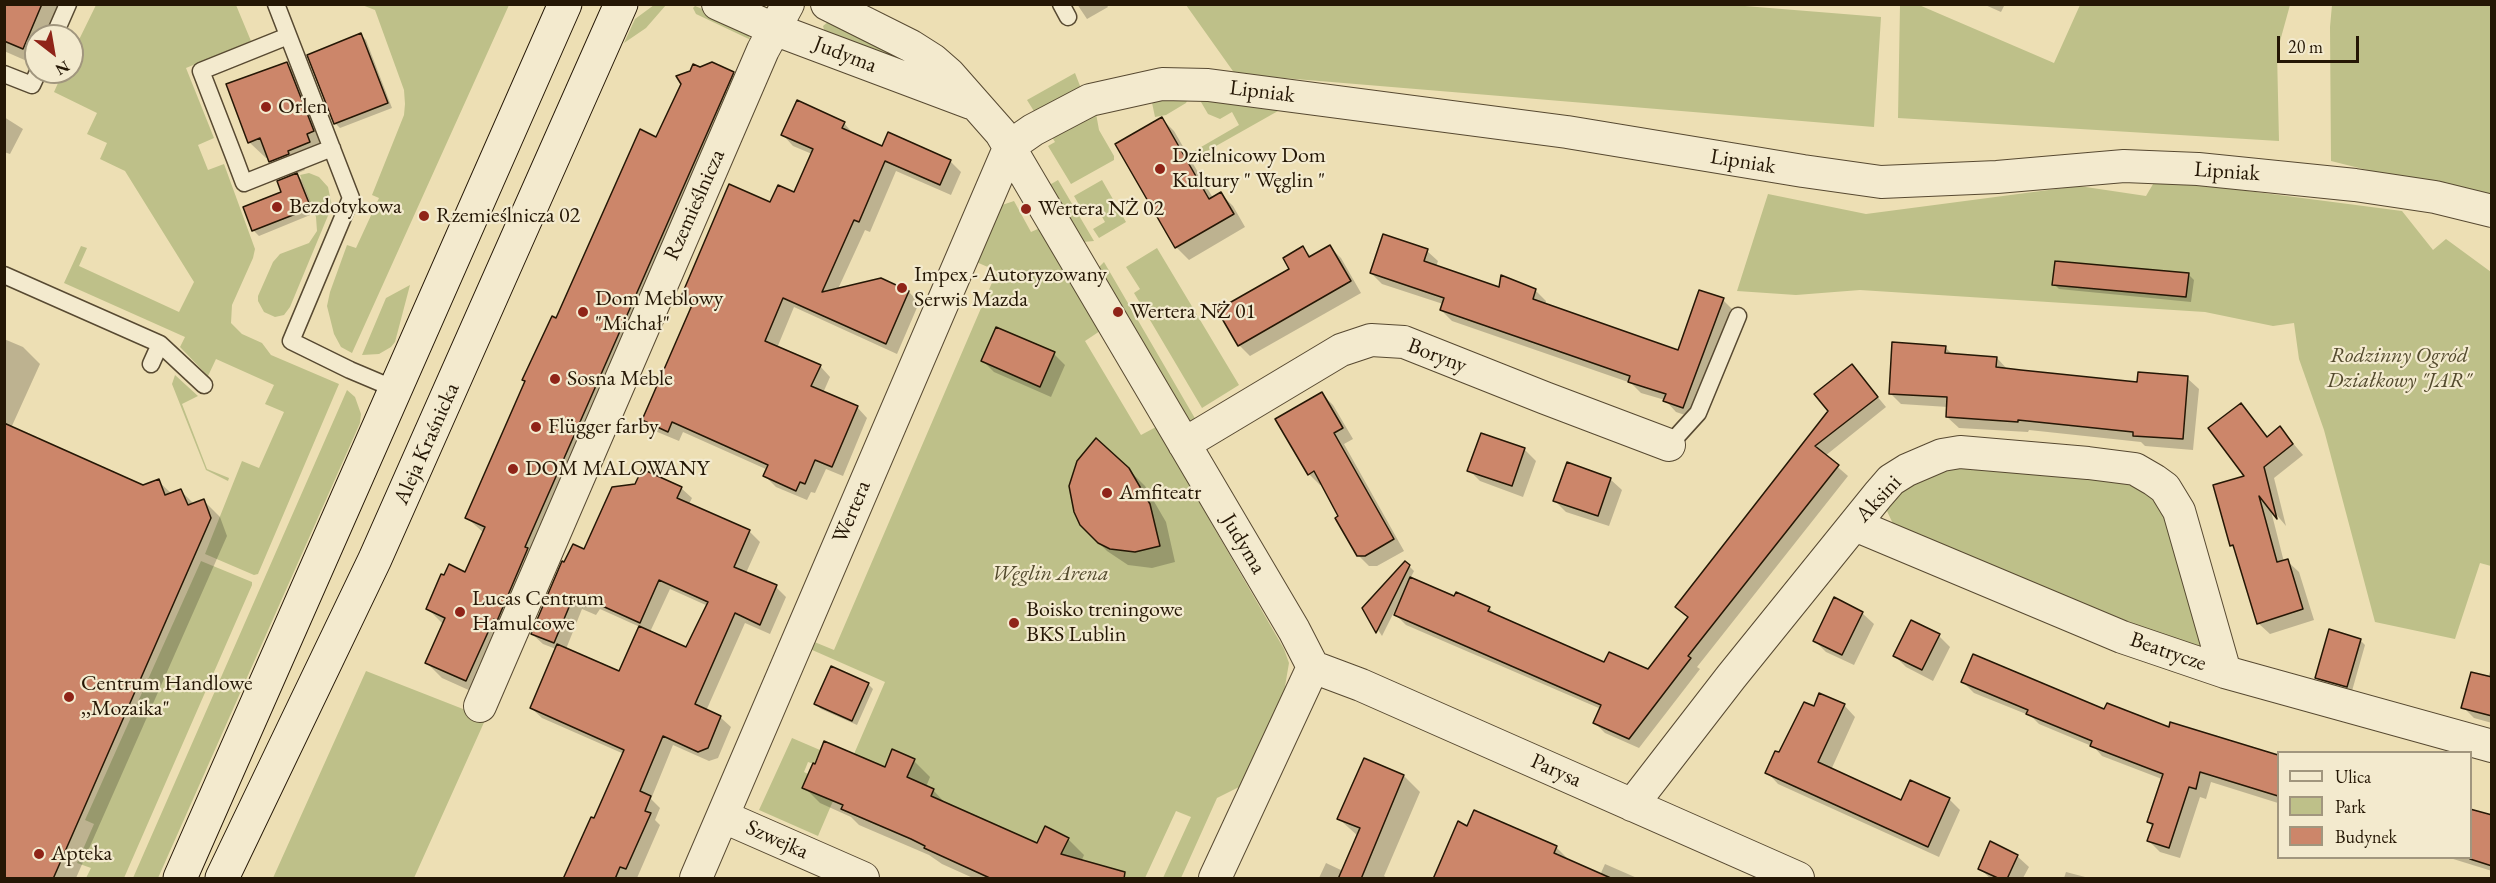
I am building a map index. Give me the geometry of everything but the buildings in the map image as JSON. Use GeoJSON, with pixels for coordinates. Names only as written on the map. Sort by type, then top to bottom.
{"type":"FeatureCollection","features":[{"type":"Feature","properties":{"kind":"main road"},"geometry":{"type":"LineString","coordinates":[[180,879],[565,4]]}},
{"type":"Feature","properties":{"kind":"main road","name":"Aleja Kraśnicka"},"geometry":{"type":"LineString","coordinates":[[222,879],[375,559],[621,4]]}},
{"type":"Feature","properties":{"kind":"street","name":"Judyma"},"geometry":{"type":"LineString","coordinates":[[718,4],[781,16],[972,103]]}},
{"type":"Feature","properties":{"kind":"street","name":"Judyma"},"geometry":{"type":"LineString","coordinates":[[827,4],[911,46],[933,60],[949,74],[972,103],[993,123],[1010,146],[1313,667]]}},
{"type":"Feature","properties":{"kind":"street","name":"Rzemieślnicza"},"geometry":{"type":"LineString","coordinates":[[480,706],[624,369],[781,16]]}},
{"type":"Feature","properties":{"kind":"street","name":"Lipniak"},"geometry":{"type":"LineString","coordinates":[[1010,146],[1033,130],[1090,100],[1162,84],[1195,84],[1567,132],[1881,182],[1996,177],[2124,166],[2198,169],[2355,184],[2435,197],[2492,211]]}},
{"type":"Feature","properties":{"kind":"street","name":"Wertera"},"geometry":{"type":"LineString","coordinates":[[696,879],[1010,146]]}},
{"type":"Feature","properties":{"kind":"street","name":"Boryny"},"geometry":{"type":"LineString","coordinates":[[1184,444],[1341,350],[1371,340],[1404,342],[1669,445]]}},
{"type":"Feature","properties":{"kind":"street","name":"Aksini"},"geometry":{"type":"LineString","coordinates":[[1632,805],[1731,677],[1891,480],[1924,461],[1942,455],[1960,452],[2135,469],[2165,488],[2180,511],[2224,672]]}},
{"type":"Feature","properties":{"kind":"street","name":"Beatrycze"},"geometry":{"type":"LineString","coordinates":[[1855,525],[2112,633],[2224,672],[2492,746]]}},
{"type":"Feature","properties":{"kind":"street","name":"Parysa"},"geometry":{"type":"LineString","coordinates":[[1313,667],[1361,685],[1798,879]]}},
{"type":"Feature","properties":{"kind":"street"},"geometry":{"type":"LineString","coordinates":[[1215,879],[1313,667]]}},
{"type":"Feature","properties":{"kind":"street","name":"Szwejka"},"geometry":{"type":"LineString","coordinates":[[724,817],[863,879]]}},
{"type":"Feature","properties":{"kind":"lane"},"geometry":{"type":"LineString","coordinates":[[59,24],[68,4]]}},
{"type":"Feature","properties":{"kind":"lane"},"geometry":{"type":"LineString","coordinates":[[276,4],[351,198],[291,341],[350,370],[395,388]]}},
{"type":"Feature","properties":{"kind":"lane"},"geometry":{"type":"LineString","coordinates":[[288,36],[201,71],[244,183],[332,148]]}},
{"type":"Feature","properties":{"kind":"lane"},"geometry":{"type":"LineString","coordinates":[[4,74],[24,83]]}},
{"type":"Feature","properties":{"kind":"lane"},"geometry":{"type":"LineString","coordinates":[[4,275],[160,344],[204,385]]}},
{"type":"Feature","properties":{"kind":"lane"},"geometry":{"type":"LineString","coordinates":[[1669,445],[1698,413],[1738,316]]}},
{"type":"Feature","properties":{"kind":"lane"},"geometry":{"type":"LineString","coordinates":[[151,364],[160,344]]}},
{"type":"Feature","properties":{"kind":"green space"},"geometry":{"type":"Polygon","coordinates":[[[1720,4],[1881,17],[1874,127],[1235,74],[1186,5],[1720,4]]]}},
{"type":"Feature","properties":{"kind":"green space"},"geometry":{"type":"Polygon","coordinates":[[[96,5],[236,5],[251,41],[186,68],[214,138],[198,145],[208,170],[224,164],[255,249],[232,305],[231,323],[242,334],[262,343],[271,355],[339,384],[258,574],[254,575],[205,554],[242,461],[259,468],[284,412],[265,404],[274,385],[216,359],[208,376],[180,347],[185,337],[64,283],[81,246],[87,248],[79,266],[179,312],[194,282],[125,171],[100,159],[107,143],[87,134],[97,113],[54,92],[58,84],[84,84],[84,30],[96,5]]]}},
{"type":"Feature","properties":{"kind":"green space"},"geometry":{"type":"Polygon","coordinates":[[[362,5],[509,5],[352,353],[341,347],[334,334],[327,306],[347,245],[356,248],[379,198],[372,195],[404,115],[405,104],[404,90],[375,10],[362,5]]]}},
{"type":"Feature","properties":{"kind":"green space"},"geometry":{"type":"Polygon","coordinates":[[[654,5],[666,5],[646,28],[624,43],[635,19],[654,5]]]}},
{"type":"Feature","properties":{"kind":"green space"},"geometry":{"type":"Polygon","coordinates":[[[1900,5],[1919,5],[2054,63],[2080,5],[2290,5],[2277,52],[2279,141],[1898,118],[1900,5]]]}},
{"type":"Feature","properties":{"kind":"green space"},"geometry":{"type":"Polygon","coordinates":[[[2332,5],[2491,5],[2491,201],[2331,161],[2330,27],[2332,5]]]}},
{"type":"Feature","properties":{"kind":"green space"},"geometry":{"type":"Polygon","coordinates":[[[695,6],[742,25],[751,40],[696,14],[693,8],[695,6]]]}},
{"type":"Feature","properties":{"kind":"green space"},"geometry":{"type":"Polygon","coordinates":[[[829,21],[928,71],[825,33],[823,26],[829,21]]]}},
{"type":"Feature","properties":{"kind":"green space"},"geometry":{"type":"Polygon","coordinates":[[[1075,73],[1082,91],[1037,116],[1027,100],[1075,73]]]}},
{"type":"Feature","properties":{"kind":"green space"},"geometry":{"type":"Polygon","coordinates":[[[1204,96],[1275,105],[1278,111],[1193,159],[1189,154],[1239,125],[1232,112],[1220,119],[1208,114],[1201,102],[1204,96]]]}},
{"type":"Feature","properties":{"kind":"green space"},"geometry":{"type":"Polygon","coordinates":[[[1151,98],[1188,99],[1186,103],[1166,115],[1155,117],[1151,98]]]}},
{"type":"Feature","properties":{"kind":"green space"},"geometry":{"type":"Polygon","coordinates":[[[1095,108],[1099,130],[1114,160],[1071,184],[1048,146],[1055,142],[1049,132],[1095,108]]]}},
{"type":"Feature","properties":{"kind":"green space"},"geometry":{"type":"Polygon","coordinates":[[[309,173],[319,177],[328,187],[332,206],[290,307],[284,315],[275,317],[264,312],[258,296],[273,262],[280,254],[309,243],[317,231],[316,217],[300,175],[309,173]]]}},
{"type":"Feature","properties":{"kind":"green space","name":"Rodzinny Ogród Działkowy \"JAR\""},"geometry":{"type":"Polygon","coordinates":[[[2156,179],[2402,211],[2433,250],[2446,239],[2491,272],[2491,566],[2480,563],[2455,639],[2375,622],[2324,430],[2299,359],[2294,323],[2273,326],[2205,312],[1860,290],[1796,295],[1737,291],[1768,194],[1866,214],[2079,186],[2146,196],[2156,179]]]}},
{"type":"Feature","properties":{"kind":"green space"},"geometry":{"type":"Polygon","coordinates":[[[1058,180],[1094,241],[1083,242],[1046,187],[1058,180]]]}},
{"type":"Feature","properties":{"kind":"green space"},"geometry":{"type":"Polygon","coordinates":[[[1102,180],[1126,222],[1099,238],[1093,229],[1105,222],[1096,206],[1084,213],[1074,196],[1102,180]]]}},
{"type":"Feature","properties":{"kind":"green space","name":"Węglin Arena"},"geometry":{"type":"Polygon","coordinates":[[[1014,201],[1031,232],[1040,228],[1100,331],[1085,341],[1141,435],[1156,427],[1284,649],[1289,663],[1283,698],[1243,785],[1217,798],[1181,878],[1163,878],[1191,817],[1176,811],[1145,878],[1111,878],[1061,854],[1069,837],[1045,827],[1037,843],[931,796],[907,777],[915,759],[893,750],[885,767],[854,754],[885,682],[810,649],[812,641],[834,650],[997,271],[974,261],[996,207],[1014,201]]]}},
{"type":"Feature","properties":{"kind":"green space"},"geometry":{"type":"Polygon","coordinates":[[[1157,248],[1239,385],[1202,408],[1134,293],[1140,289],[1126,267],[1157,248]]]}},
{"type":"Feature","properties":{"kind":"green space"},"geometry":{"type":"Polygon","coordinates":[[[1104,262],[1200,427],[1191,428],[1098,268],[1104,262]]]}},
{"type":"Feature","properties":{"kind":"green space"},"geometry":{"type":"Polygon","coordinates":[[[410,285],[395,342],[379,354],[362,355],[386,298],[410,285]]]}},
{"type":"Feature","properties":{"kind":"green space"},"geometry":{"type":"Polygon","coordinates":[[[175,375],[198,396],[182,404],[207,469],[229,478],[228,481],[206,470],[172,384],[175,375]]]}},
{"type":"Feature","properties":{"kind":"green space"},"geometry":{"type":"Polygon","coordinates":[[[347,390],[355,397],[361,414],[360,423],[158,878],[133,878],[347,390]]]}},
{"type":"Feature","properties":{"kind":"green space"},"geometry":{"type":"Polygon","coordinates":[[[1961,467],[2132,482],[2157,492],[2210,652],[2166,637],[1894,526],[1887,511],[1891,496],[1928,471],[1961,467]]]}},
{"type":"Feature","properties":{"kind":"green space"},"geometry":{"type":"Polygon","coordinates":[[[201,561],[252,582],[252,585],[124,878],[86,878],[91,868],[77,863],[94,824],[85,820],[201,561]]]}},
{"type":"Feature","properties":{"kind":"green space"},"geometry":{"type":"Polygon","coordinates":[[[366,671],[486,718],[414,878],[273,878],[366,671]]]}},
{"type":"Feature","properties":{"kind":"green space"},"geometry":{"type":"Polygon","coordinates":[[[792,738],[820,750],[814,764],[808,762],[804,772],[808,774],[802,787],[833,801],[818,836],[759,810],[792,738]]]}},
{"type":"Feature","properties":{"kind":"place","name":"Orlen"},"geometry":{"type":"Point","coordinates":[266,107]}},
{"type":"Feature","properties":{"kind":"place","name":"Dzielnicowy Dom Kultury \" Węglin \""},"geometry":{"type":"Point","coordinates":[1160,169]}},
{"type":"Feature","properties":{"kind":"place","name":"Bezdotykowa"},"geometry":{"type":"Point","coordinates":[277,207]}},
{"type":"Feature","properties":{"kind":"place","name":"Wertera NŻ 02"},"geometry":{"type":"Point","coordinates":[1026,209]}},
{"type":"Feature","properties":{"kind":"place","name":"Rzemieślnicza 02"},"geometry":{"type":"Point","coordinates":[424,216]}},
{"type":"Feature","properties":{"kind":"place","name":"Impex - Autoryzowany Serwis Mazda"},"geometry":{"type":"Point","coordinates":[902,288]}},
{"type":"Feature","properties":{"kind":"place","name":"Dom Meblowy \"Michał\""},"geometry":{"type":"Point","coordinates":[583,312]}},
{"type":"Feature","properties":{"kind":"place","name":"Wertera NŻ 01"},"geometry":{"type":"Point","coordinates":[1118,312]}},
{"type":"Feature","properties":{"kind":"place","name":"Sosna Meble"},"geometry":{"type":"Point","coordinates":[555,379]}},
{"type":"Feature","properties":{"kind":"place","name":"Flügger farby"},"geometry":{"type":"Point","coordinates":[536,427]}},
{"type":"Feature","properties":{"kind":"place","name":"DOM MALOWANY"},"geometry":{"type":"Point","coordinates":[513,469]}},
{"type":"Feature","properties":{"kind":"place","name":"Amfiteatr"},"geometry":{"type":"Point","coordinates":[1107,493]}},
{"type":"Feature","properties":{"kind":"place","name":"Lucas Centrum Hamulcowe"},"geometry":{"type":"Point","coordinates":[460,612]}},
{"type":"Feature","properties":{"kind":"place","name":"Boisko treningowe BKS Lublin"},"geometry":{"type":"Point","coordinates":[1014,623]}},
{"type":"Feature","properties":{"kind":"place","name":"Centrum Handlowe ,,Mozaika\""},"geometry":{"type":"Point","coordinates":[69,697]}},
{"type":"Feature","properties":{"kind":"place","name":"Apteka"},"geometry":{"type":"Point","coordinates":[39,854]}}]}
